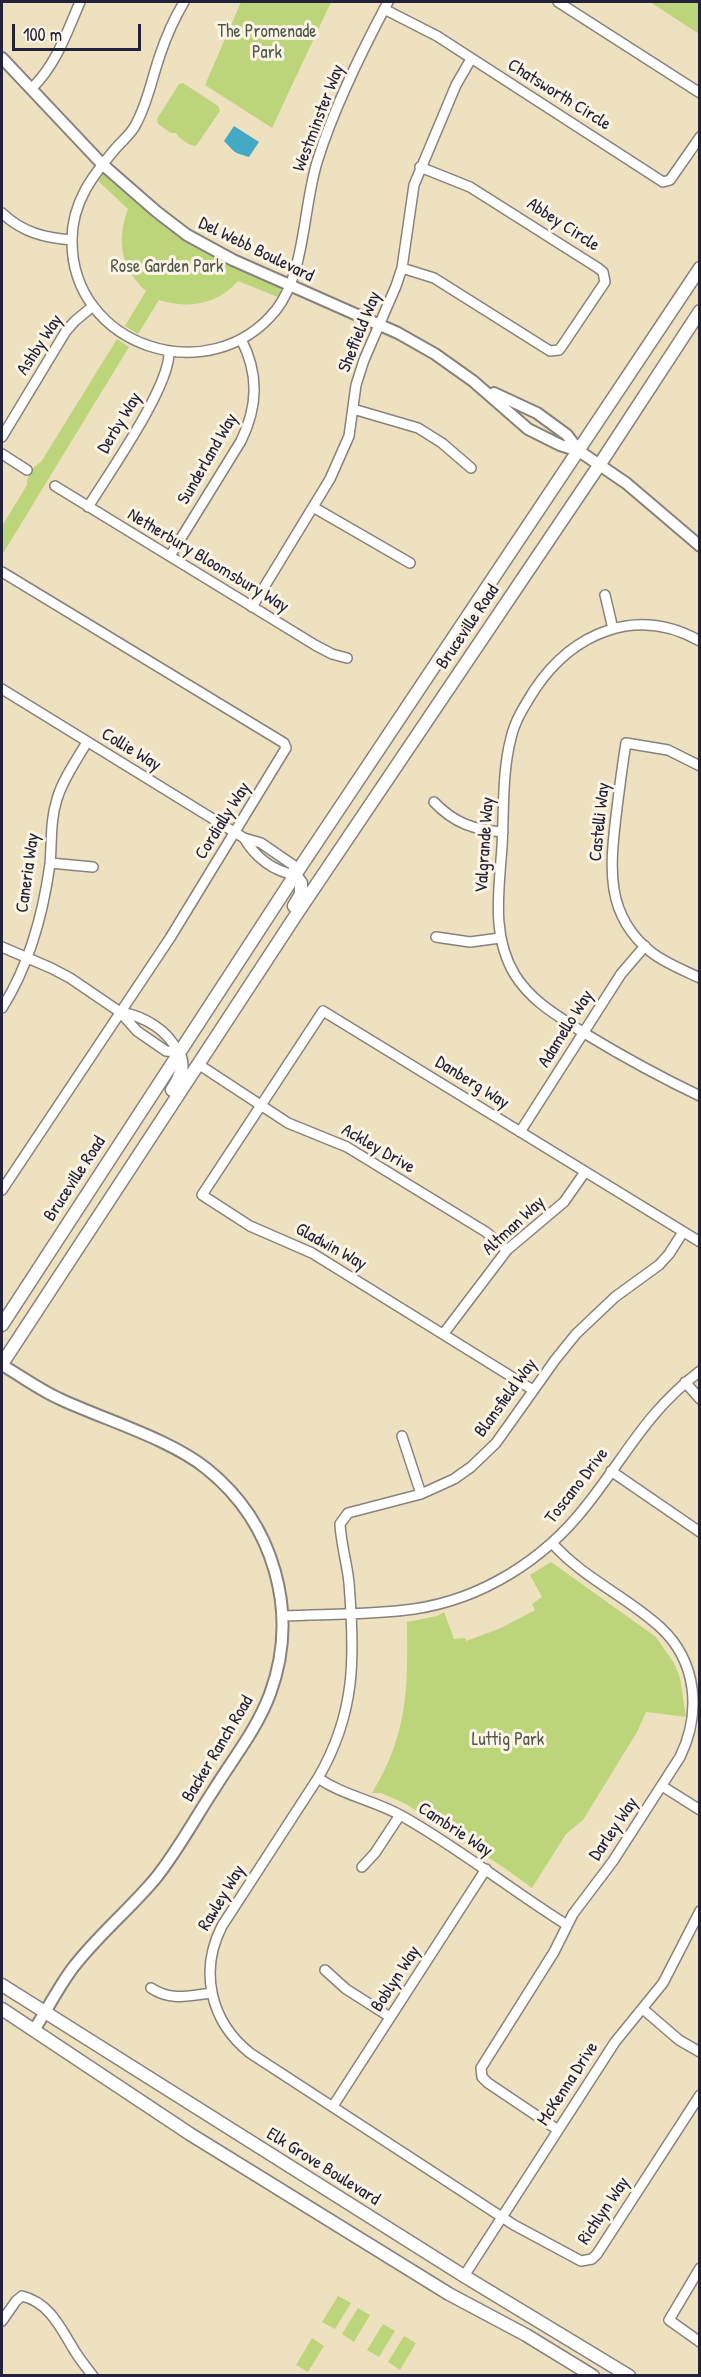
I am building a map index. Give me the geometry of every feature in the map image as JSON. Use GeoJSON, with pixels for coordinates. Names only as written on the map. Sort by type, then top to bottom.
{"type":"FeatureCollection","features":[{"type":"Feature","properties":{"kind":"main road","name":"Bruceville Road"},"geometry":{"type":"LineString","coordinates":[[2,1325],[178,1052],[699,268]]}},
{"type":"Feature","properties":{"kind":"main road","name":"Bruceville Road"},"geometry":{"type":"LineString","coordinates":[[2,1364],[265,963],[600,464],[699,310]]}},
{"type":"Feature","properties":{"kind":"main road","name":"Bruceville Road"},"geometry":{"type":"LineString","coordinates":[[265,963],[276,934],[301,894],[301,883],[295,875]]}},
{"type":"Feature","properties":{"kind":"main road","name":"Bruceville Road"},"geometry":{"type":"LineString","coordinates":[[147,1143],[158,1113],[182,1072],[183,1066],[178,1052]]}},
{"type":"Feature","properties":{"kind":"main road","name":"Elk Grove Boulevard"},"geometry":{"type":"LineString","coordinates":[[2,1985],[464,2276],[629,2376]]}},
{"type":"Feature","properties":{"kind":"main road"},"geometry":{"type":"LineString","coordinates":[[2,2009],[190,2134],[439,2288],[526,2335],[593,2376]]}},
{"type":"Feature","properties":{"kind":"street"},"geometry":{"type":"LineString","coordinates":[[32,88],[53,63],[80,2]]}},
{"type":"Feature","properties":{"kind":"street","name":"Westminster Way"},"geometry":{"type":"LineString","coordinates":[[184,2],[164,46],[148,98],[135,126],[88,183],[80,201],[72,240],[79,277],[93,306],[118,330],[134,341],[169,353],[217,349],[241,339],[275,311],[290,286],[303,235],[317,159],[344,92],[386,5]]}},
{"type":"Feature","properties":{"kind":"street"},"geometry":{"type":"LineString","coordinates":[[558,2],[699,93]]}},
{"type":"Feature","properties":{"kind":"street","name":"Chatsworth Circle"},"geometry":{"type":"LineString","coordinates":[[386,5],[663,182],[670,180],[699,137]]}},
{"type":"Feature","properties":{"kind":"street","name":"Del Webb Boulevard"},"geometry":{"type":"LineString","coordinates":[[2,58],[102,164],[157,212],[187,234],[207,248],[380,325],[426,348],[473,381],[507,401],[537,413],[567,435],[579,450],[649,500],[699,546]]}},
{"type":"Feature","properties":{"kind":"street","name":"Sheffield Way"},"geometry":{"type":"LineString","coordinates":[[252,607],[330,479],[349,436],[356,385],[402,268],[410,201],[420,167],[456,85],[471,59]]}},
{"type":"Feature","properties":{"kind":"street","name":"Abbey Circle"},"geometry":{"type":"LineString","coordinates":[[402,268],[434,278],[550,351],[559,350],[605,282],[603,272],[598,268],[513,213],[470,187],[420,167]]}},
{"type":"Feature","properties":{"kind":"street"},"geometry":{"type":"LineString","coordinates":[[2,213],[12,223],[28,232],[48,238],[72,240]]}},
{"type":"Feature","properties":{"kind":"street","name":"Ashby Way"},"geometry":{"type":"LineString","coordinates":[[2,437],[66,331],[93,306]]}},
{"type":"Feature","properties":{"kind":"street","name":"Sunderland Way"},"geometry":{"type":"LineString","coordinates":[[170,556],[250,422],[255,399],[255,377],[241,339]]}},
{"type":"Feature","properties":{"kind":"street","name":"Derby Way"},"geometry":{"type":"LineString","coordinates":[[88,507],[154,398],[169,364],[169,353]]}},
{"type":"Feature","properties":{"kind":"street","name":"Del Webb Boulevard"},"geometry":{"type":"LineString","coordinates":[[473,381],[528,429],[560,445],[579,450]]}},
{"type":"Feature","properties":{"kind":"street"},"geometry":{"type":"LineString","coordinates":[[353,408],[418,428],[471,468]]}},
{"type":"Feature","properties":{"kind":"street"},"geometry":{"type":"LineString","coordinates":[[2,454],[27,470]]}},
{"type":"Feature","properties":{"kind":"street","name":"Netherbury Bloomsbury Way"},"geometry":{"type":"LineString","coordinates":[[55,486],[315,645],[332,654],[347,658]]}},
{"type":"Feature","properties":{"kind":"street"},"geometry":{"type":"LineString","coordinates":[[314,507],[410,563]]}},
{"type":"Feature","properties":{"kind":"street","name":"Cordially Way"},"geometry":{"type":"LineString","coordinates":[[2,572],[284,743],[285,752],[170,938],[2,1190]]}},
{"type":"Feature","properties":{"kind":"street"},"geometry":{"type":"LineString","coordinates":[[605,595],[613,629]]}},
{"type":"Feature","properties":{"kind":"street","name":"Valgrande Way"},"geometry":{"type":"LineString","coordinates":[[699,641],[677,631],[654,626],[613,629],[591,636],[562,656],[550,668],[524,706],[511,737],[498,906],[500,938],[507,959],[525,989],[548,1010],[630,1061],[699,1096]]}},
{"type":"Feature","properties":{"kind":"street","name":"Collie Way"},"geometry":{"type":"LineString","coordinates":[[2,689],[235,832],[244,838],[258,857],[283,873],[295,875]]}},
{"type":"Feature","properties":{"kind":"street","name":"Caneria Way"},"geometry":{"type":"LineString","coordinates":[[2,1008],[19,979],[40,914],[50,863],[52,822],[56,801],[63,783],[87,742]]}},
{"type":"Feature","properties":{"kind":"street","name":"Castelli Way"},"geometry":{"type":"LineString","coordinates":[[699,766],[668,750],[626,743],[611,860],[614,893],[624,920],[645,946],[666,962],[699,978]]}},
{"type":"Feature","properties":{"kind":"street"},"geometry":{"type":"LineString","coordinates":[[434,802],[444,813],[465,826],[485,831],[503,832]]}},
{"type":"Feature","properties":{"kind":"street"},"geometry":{"type":"LineString","coordinates":[[50,863],[93,867]]}},
{"type":"Feature","properties":{"kind":"street"},"geometry":{"type":"LineString","coordinates":[[436,937],[470,942],[500,938]]}},
{"type":"Feature","properties":{"kind":"street","name":"Adamello Way"},"geometry":{"type":"LineString","coordinates":[[520,1132],[621,974],[645,946]]}},
{"type":"Feature","properties":{"kind":"street"},"geometry":{"type":"LineString","coordinates":[[2,947],[70,978],[120,1012],[137,1031],[166,1051],[178,1052],[173,1040],[165,1033],[145,1020],[120,1012]]}},
{"type":"Feature","properties":{"kind":"street","name":"Danberg Way"},"geometry":{"type":"LineString","coordinates":[[261,1105],[323,1011],[699,1242]]}},
{"type":"Feature","properties":{"kind":"street","name":"Ackley Drive"},"geometry":{"type":"LineString","coordinates":[[198,1064],[303,1131],[347,1148],[486,1232],[507,1250]]}},
{"type":"Feature","properties":{"kind":"street","name":"Gladwin Way"},"geometry":{"type":"LineString","coordinates":[[261,1105],[202,1195],[250,1226],[312,1252],[533,1390]]}},
{"type":"Feature","properties":{"kind":"street","name":"Altman Way"},"geometry":{"type":"LineString","coordinates":[[444,1334],[507,1250],[564,1202],[585,1172]]}},
{"type":"Feature","properties":{"kind":"street","name":"Blansfield Way"},"geometry":{"type":"LineString","coordinates":[[350,1614],[349,1583],[340,1530],[343,1517],[366,1507],[422,1494],[454,1479],[487,1453],[576,1334],[615,1297],[658,1265],[669,1254],[683,1232]]}},
{"type":"Feature","properties":{"kind":"street","name":"Backer Ranch Road"},"geometry":{"type":"LineString","coordinates":[[2,1364],[58,1398],[182,1453],[207,1469],[225,1485],[254,1521],[268,1548],[278,1578],[283,1616],[282,1648],[277,1671],[270,1694],[256,1722],[165,1866],[81,1958],[63,1982],[34,2030]]}},
{"type":"Feature","properties":{"kind":"street","name":"Toscano Drive"},"geometry":{"type":"LineString","coordinates":[[283,1616],[416,1609],[459,1597],[518,1570],[552,1543],[586,1507],[654,1412],[699,1371]]}},
{"type":"Feature","properties":{"kind":"street"},"geometry":{"type":"LineString","coordinates":[[685,1382],[699,1398]]}},
{"type":"Feature","properties":{"kind":"street"},"geometry":{"type":"LineString","coordinates":[[402,1436],[422,1494]]}},
{"type":"Feature","properties":{"kind":"street"},"geometry":{"type":"LineString","coordinates":[[611,1471],[699,1532]]}},
{"type":"Feature","properties":{"kind":"street","name":"Darley Way"},"geometry":{"type":"LineString","coordinates":[[552,1543],[578,1569],[661,1628],[681,1655],[688,1670],[693,1692],[692,1726],[680,1757],[613,1861],[567,1925],[554,1952],[481,2068],[482,2077],[488,2083],[558,2130]]}},
{"type":"Feature","properties":{"kind":"street","name":"Rawley Way"},"geometry":{"type":"LineString","coordinates":[[350,1614],[352,1666],[348,1704],[338,1740],[318,1778],[222,1926],[210,1961],[211,1993],[225,2026],[237,2043],[502,2217]]}},
{"type":"Feature","properties":{"kind":"street","name":"Cambrie Way"},"geometry":{"type":"LineString","coordinates":[[318,1778],[345,1793],[381,1805],[400,1815],[486,1869],[567,1925]]}},
{"type":"Feature","properties":{"kind":"street"},"geometry":{"type":"LineString","coordinates":[[662,1786],[699,1810]]}},
{"type":"Feature","properties":{"kind":"street"},"geometry":{"type":"LineString","coordinates":[[362,1867],[375,1853],[400,1815]]}},
{"type":"Feature","properties":{"kind":"street","name":"Boblyn Way"},"geometry":{"type":"LineString","coordinates":[[333,2106],[486,1869]]}},
{"type":"Feature","properties":{"kind":"street","name":"McKenna Drive"},"geometry":{"type":"LineString","coordinates":[[464,2276],[615,2042],[667,1977],[699,1911]]}},
{"type":"Feature","properties":{"kind":"street"},"geometry":{"type":"LineString","coordinates":[[688,1930],[699,1935]]}},
{"type":"Feature","properties":{"kind":"street"},"geometry":{"type":"LineString","coordinates":[[325,1970],[346,1989],[390,2018]]}},
{"type":"Feature","properties":{"kind":"street"},"geometry":{"type":"LineString","coordinates":[[151,1988],[163,1995],[177,1998],[211,1993]]}},
{"type":"Feature","properties":{"kind":"street"},"geometry":{"type":"LineString","coordinates":[[643,2009],[679,2040],[699,2052]]}},
{"type":"Feature","properties":{"kind":"street","name":"Richlyn Way"},"geometry":{"type":"LineString","coordinates":[[502,2217],[579,2260],[591,2259],[597,2254],[699,2095]]}},
{"type":"Feature","properties":{"kind":"street"},"geometry":{"type":"LineString","coordinates":[[699,2268],[669,2320],[699,2342]]}},
{"type":"Feature","properties":{"kind":"street"},"geometry":{"type":"LineString","coordinates":[[2,2321],[16,2301],[22,2296],[29,2298],[51,2313],[60,2324],[76,2354],[93,2376]]}},
{"type":"Feature","properties":{"kind":"green space","name":"The Promenade Park"},"geometry":{"type":"Polygon","coordinates":[[[241,2],[331,2],[272,128],[205,85],[241,2]]]}},
{"type":"Feature","properties":{"kind":"green space"},"geometry":{"type":"Polygon","coordinates":[[[650,2],[699,2],[699,34],[650,2]]]}},
{"type":"Feature","properties":{"kind":"green space"},"geometry":{"type":"Polygon","coordinates":[[[183,83],[218,106],[220,111],[196,146],[158,124],[157,119],[179,84],[183,83]]]}},
{"type":"Feature","properties":{"kind":"green space","name":"Rose Garden Park"},"geometry":{"type":"Polygon","coordinates":[[[106,173],[153,218],[188,243],[218,260],[266,282],[278,285],[281,292],[280,298],[238,281],[221,295],[202,303],[181,304],[159,300],[138,334],[125,326],[146,291],[131,273],[123,253],[122,232],[128,209],[95,178],[106,173]]]}},
{"type":"Feature","properties":{"kind":"green space"},"geometry":{"type":"Polygon","coordinates":[[[117,339],[129,347],[2,555],[2,526],[27,485],[31,471],[41,462],[117,339]]]}},
{"type":"Feature","properties":{"kind":"green space","name":"Luttig Park"},"geometry":{"type":"Polygon","coordinates":[[[551,1562],[656,1637],[674,1663],[680,1678],[686,1717],[646,1712],[637,1732],[583,1820],[566,1834],[532,1888],[406,1804],[381,1793],[372,1793],[393,1751],[399,1730],[406,1690],[407,1622],[437,1616],[444,1612],[454,1639],[465,1638],[466,1641],[501,1628],[535,1610],[532,1604],[542,1597],[530,1575],[551,1562]]]}},
{"type":"Feature","properties":{"kind":"green space"},"geometry":{"type":"Polygon","coordinates":[[[338,2296],[351,2303],[335,2329],[322,2322],[338,2296]]]}},
{"type":"Feature","properties":{"kind":"green space"},"geometry":{"type":"Polygon","coordinates":[[[358,2308],[370,2315],[354,2342],[342,2334],[358,2308]]]}},
{"type":"Feature","properties":{"kind":"green space"},"geometry":{"type":"Polygon","coordinates":[[[383,2324],[395,2331],[379,2357],[367,2350],[383,2324]]]}},
{"type":"Feature","properties":{"kind":"green space"},"geometry":{"type":"Polygon","coordinates":[[[404,2336],[416,2343],[400,2370],[388,2362],[404,2336]]]}},
{"type":"Feature","properties":{"kind":"green space"},"geometry":{"type":"Polygon","coordinates":[[[312,2338],[324,2346],[308,2372],[296,2365],[312,2338]]]}},
{"type":"Feature","properties":{"kind":"water"},"geometry":{"type":"Polygon","coordinates":[[[234,126],[259,142],[249,157],[235,152],[224,141],[234,126]]]}}]}
